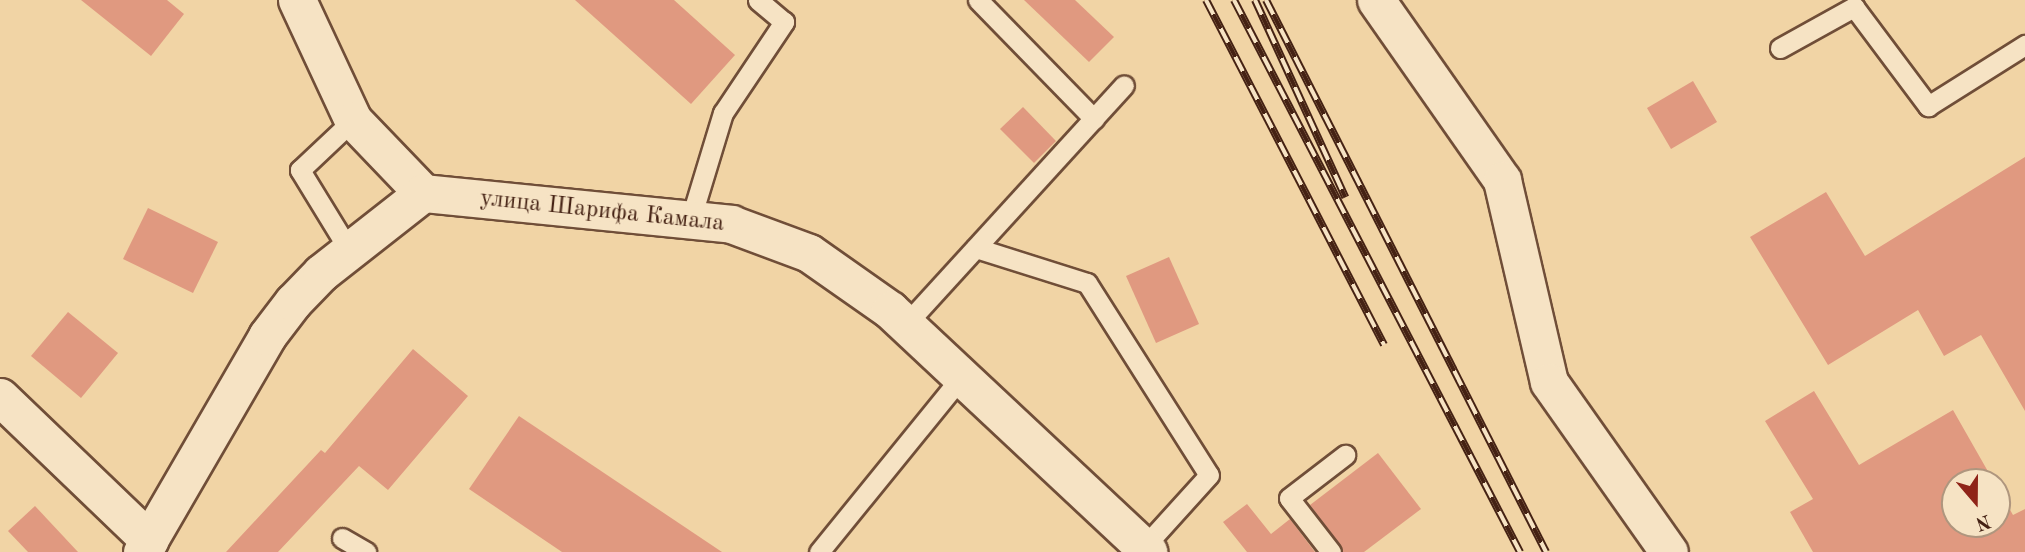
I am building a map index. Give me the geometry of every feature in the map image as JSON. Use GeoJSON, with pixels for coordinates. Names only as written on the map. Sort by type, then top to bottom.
{"type":"FeatureCollection","features":[{"type":"Feature","properties":{"kind":"street"},"geometry":{"type":"LineString","coordinates":[[0,397],[146,546],[267,336],[293,302],[349,250],[424,193],[353,120],[297,0]]}},
{"type":"Feature","properties":{"kind":"street"},"geometry":{"type":"LineString","coordinates":[[1376,0],[1502,180],[1549,382],[1669,552]]}},
{"type":"Feature","properties":{"kind":"street","name":"улица Шарифа Камала"},"geometry":{"type":"LineString","coordinates":[[424,193],[731,224],[809,253],[906,324],[1147,549]]}},
{"type":"Feature","properties":{"kind":"lane"},"geometry":{"type":"LineString","coordinates":[[691,218],[723,113],[783,22],[758,0]]}},
{"type":"Feature","properties":{"kind":"lane"},"geometry":{"type":"LineString","coordinates":[[978,0],[1094,119]]}},
{"type":"Feature","properties":{"kind":"lane"},"geometry":{"type":"LineString","coordinates":[[1780,48],[1854,7],[1928,106],[2025,45]]}},
{"type":"Feature","properties":{"kind":"lane"},"geometry":{"type":"LineString","coordinates":[[906,324],[1124,85]]}},
{"type":"Feature","properties":{"kind":"lane"},"geometry":{"type":"LineString","coordinates":[[349,250],[300,170],[353,120]]}},
{"type":"Feature","properties":{"kind":"lane"},"geometry":{"type":"LineString","coordinates":[[976,248],[1087,284],[1209,475],[1147,549]]}},
{"type":"Feature","properties":{"kind":"lane"},"geometry":{"type":"LineString","coordinates":[[819,552],[962,376]]}},
{"type":"Feature","properties":{"kind":"lane"},"geometry":{"type":"LineString","coordinates":[[1331,552],[1289,498],[1345,455]]}},
{"type":"Feature","properties":{"kind":"lane"},"geometry":{"type":"LineString","coordinates":[[342,538],[366,552]]}},
{"type":"Feature","properties":{"kind":"building"},"geometry":{"type":"Polygon","coordinates":[[[81,0],[167,0],[184,14],[151,56],[81,0]]]}},
{"type":"Feature","properties":{"kind":"building"},"geometry":{"type":"Polygon","coordinates":[[[575,0],[674,0],[735,55],[691,104],[575,0]]]}},
{"type":"Feature","properties":{"kind":"building"},"geometry":{"type":"Polygon","coordinates":[[[1024,0],[1075,0],[1114,37],[1089,62],[1024,0]]]}},
{"type":"Feature","properties":{"kind":"building"},"geometry":{"type":"Polygon","coordinates":[[[1693,81],[1717,122],[1671,149],[1647,108],[1693,81]]]}},
{"type":"Feature","properties":{"kind":"building"},"geometry":{"type":"Polygon","coordinates":[[[1023,107],[1056,141],[1034,163],[1000,129],[1023,107]]]}},
{"type":"Feature","properties":{"kind":"building"},"geometry":{"type":"Polygon","coordinates":[[[2025,157],[2025,411],[1981,335],[1944,356],[1918,310],[1828,365],[1750,237],[1826,192],[1865,256],[2025,157]]]}},
{"type":"Feature","properties":{"kind":"building"},"geometry":{"type":"Polygon","coordinates":[[[148,208],[218,242],[193,293],[123,259],[148,208]]]}},
{"type":"Feature","properties":{"kind":"building"},"geometry":{"type":"Polygon","coordinates":[[[1169,257],[1199,324],[1156,343],[1126,276],[1169,257]]]}},
{"type":"Feature","properties":{"kind":"building"},"geometry":{"type":"Polygon","coordinates":[[[68,312],[118,353],[81,398],[31,356],[68,312]]]}},
{"type":"Feature","properties":{"kind":"building"},"geometry":{"type":"Polygon","coordinates":[[[413,349],[468,396],[388,490],[359,466],[278,552],[226,552],[321,450],[325,453],[413,349]]]}},
{"type":"Feature","properties":{"kind":"building"},"geometry":{"type":"Polygon","coordinates":[[[1814,391],[1859,465],[1953,410],[1986,468],[1941,468],[1941,538],[2011,538],[2011,512],[2013,515],[2025,509],[2025,552],[1813,552],[1790,512],[1813,499],[1765,421],[1814,391]]]}},
{"type":"Feature","properties":{"kind":"building"},"geometry":{"type":"Polygon","coordinates":[[[519,416],[722,552],[562,552],[469,489],[519,416]]]}},
{"type":"Feature","properties":{"kind":"building"},"geometry":{"type":"Polygon","coordinates":[[[1378,453],[1421,509],[1364,552],[1343,552],[1310,505],[1378,453]]]}},
{"type":"Feature","properties":{"kind":"building"},"geometry":{"type":"Polygon","coordinates":[[[1247,504],[1271,534],[1290,519],[1315,552],[1247,552],[1223,522],[1247,504]]]}},
{"type":"Feature","properties":{"kind":"building"},"geometry":{"type":"Polygon","coordinates":[[[35,506],[78,552],[28,552],[8,531],[35,506]]]}},
{"type":"Feature","properties":{"kind":"railway"},"geometry":{"type":"LineString","coordinates":[[1206,0],[1384,345]]}},
{"type":"Feature","properties":{"kind":"railway"},"geometry":{"type":"LineString","coordinates":[[1234,0],[1520,552]]}},
{"type":"Feature","properties":{"kind":"railway"},"geometry":{"type":"LineString","coordinates":[[1255,0],[1345,197]]}},
{"type":"Feature","properties":{"kind":"railway"},"geometry":{"type":"LineString","coordinates":[[1266,0],[1546,552]]}}]}
